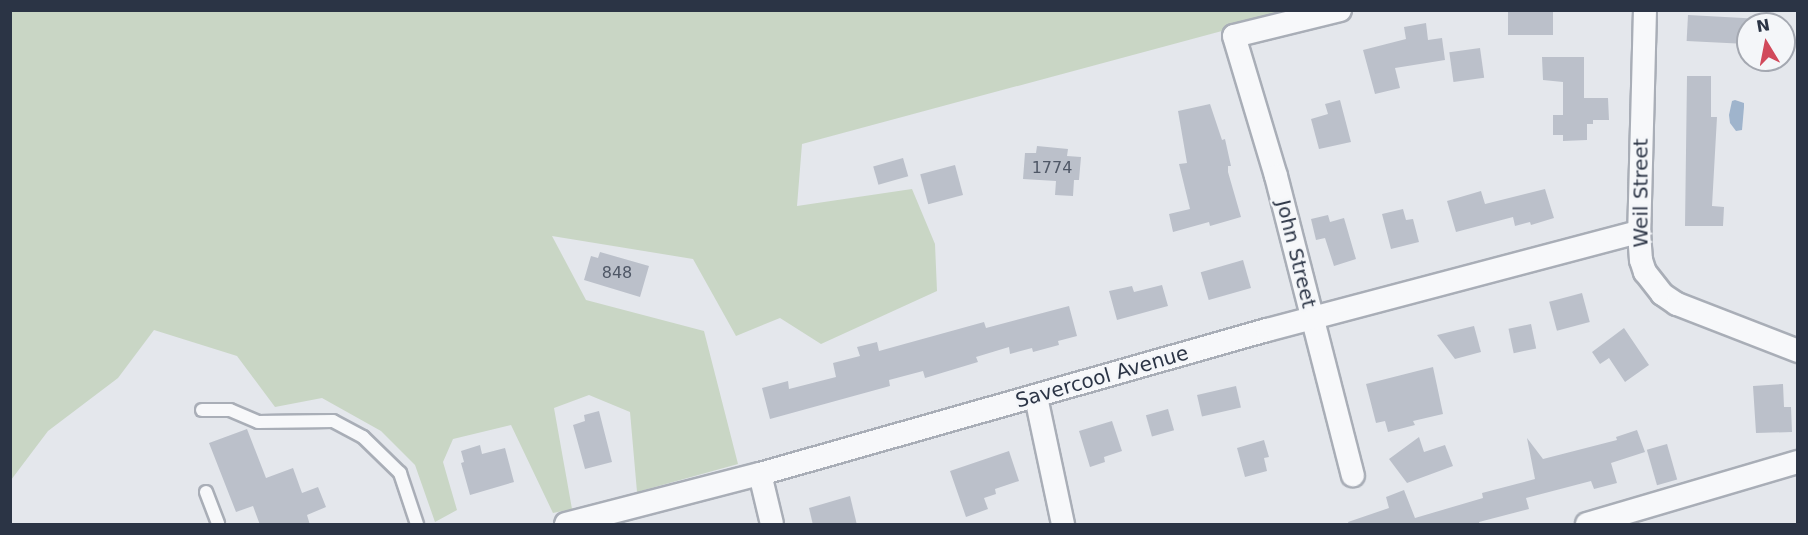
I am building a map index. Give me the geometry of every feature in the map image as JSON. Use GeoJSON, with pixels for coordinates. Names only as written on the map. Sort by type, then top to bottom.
{"type":"FeatureCollection","features":[{"type":"Feature","properties":{"kind":"street","name":"John Street"},"geometry":{"type":"LineString","coordinates":[[1340,10],[1234,36],[1276,176],[1353,475]]}},
{"type":"Feature","properties":{"kind":"street","name":"Weil Street"},"geometry":{"type":"LineString","coordinates":[[1644,10],[1639,232],[1641,260],[1645,272],[1662,294],[1677,304],[1797,351]]}},
{"type":"Feature","properties":{"kind":"street","name":"Savercool Avenue"},"geometry":{"type":"LineString","coordinates":[[566,525],[760,474],[1312,318],[1639,232]]}},
{"type":"Feature","properties":{"kind":"street"},"geometry":{"type":"LineString","coordinates":[[1036,397],[1064,525]]}},
{"type":"Feature","properties":{"kind":"street"},"geometry":{"type":"LineString","coordinates":[[1587,525],[1797,462]]}},
{"type":"Feature","properties":{"kind":"street"},"geometry":{"type":"LineString","coordinates":[[760,474],[772,525]]}},
{"type":"Feature","properties":{"kind":"lane"},"geometry":{"type":"LineString","coordinates":[[202,410],[230,410],[258,422],[333,421],[363,436],[400,473],[417,525]]}},
{"type":"Feature","properties":{"kind":"lane"},"geometry":{"type":"LineString","coordinates":[[206,492],[218,525]]}},
{"type":"Feature","properties":{"kind":"green space"},"geometry":{"type":"Polygon","coordinates":[[[11,11],[1296,11],[802,144],[797,206],[912,189],[935,244],[937,291],[821,344],[780,318],[736,336],[693,259],[552,236],[586,300],[704,331],[738,464],[637,492],[630,412],[589,395],[554,408],[572,509],[553,513],[511,425],[453,439],[443,462],[457,510],[435,522],[415,465],[381,431],[322,398],[275,407],[237,356],[154,330],[118,378],[48,431],[11,480],[11,11]]]}},
{"type":"Feature","properties":{"kind":"water"},"geometry":{"type":"Polygon","coordinates":[[[1732,101],[1744,103],[1742,130],[1736,131],[1730,123],[1729,115],[1732,101]]]}},
{"type":"Feature","properties":{"kind":"building"},"geometry":{"type":"Polygon","coordinates":[[[1508,10],[1553,10],[1553,35],[1508,35],[1508,10]]]}},
{"type":"Feature","properties":{"kind":"building"},"geometry":{"type":"Polygon","coordinates":[[[1688,15],[1736,18],[1736,44],[1687,41],[1688,15]]]}},
{"type":"Feature","properties":{"kind":"building"},"geometry":{"type":"Polygon","coordinates":[[[1426,23],[1428,40],[1442,38],[1445,60],[1395,68],[1400,88],[1375,94],[1363,50],[1406,39],[1404,27],[1426,23]]]}},
{"type":"Feature","properties":{"kind":"building"},"geometry":{"type":"Polygon","coordinates":[[[1480,48],[1484,78],[1453,82],[1449,52],[1480,48]]]}},
{"type":"Feature","properties":{"kind":"building"},"geometry":{"type":"Polygon","coordinates":[[[1542,57],[1584,57],[1584,98],[1608,98],[1609,120],[1593,120],[1593,124],[1587,124],[1587,140],[1563,141],[1563,135],[1553,135],[1553,115],[1563,115],[1563,82],[1543,80],[1542,57]]]}},
{"type":"Feature","properties":{"kind":"building"},"geometry":{"type":"Polygon","coordinates":[[[1687,76],[1711,76],[1711,117],[1717,117],[1712,206],[1724,207],[1723,226],[1685,226],[1687,76]]]}},
{"type":"Feature","properties":{"kind":"building"},"geometry":{"type":"Polygon","coordinates":[[[1340,100],[1351,142],[1319,149],[1311,119],[1328,114],[1325,104],[1340,100]]]}},
{"type":"Feature","properties":{"kind":"building"},"geometry":{"type":"Polygon","coordinates":[[[1210,104],[1222,140],[1225,139],[1231,166],[1228,166],[1228,172],[1241,217],[1210,226],[1209,222],[1173,232],[1169,214],[1190,209],[1179,164],[1187,163],[1178,111],[1210,104]]]}},
{"type":"Feature","properties":{"kind":"building"},"geometry":{"type":"Polygon","coordinates":[[[1037,146],[1068,149],[1067,156],[1081,157],[1079,180],[1074,180],[1073,196],[1055,195],[1056,181],[1023,179],[1025,153],[1036,153],[1037,146]]]}},
{"type":"Feature","properties":{"kind":"building"},"geometry":{"type":"Polygon","coordinates":[[[903,158],[908,176],[878,185],[873,167],[903,158]]]}},
{"type":"Feature","properties":{"kind":"building"},"geometry":{"type":"Polygon","coordinates":[[[955,165],[963,195],[928,204],[920,174],[955,165]]]}},
{"type":"Feature","properties":{"kind":"building"},"geometry":{"type":"Polygon","coordinates":[[[1545,189],[1554,218],[1531,225],[1530,222],[1515,226],[1513,217],[1456,232],[1447,201],[1481,191],[1485,204],[1545,189]]]}},
{"type":"Feature","properties":{"kind":"building"},"geometry":{"type":"Polygon","coordinates":[[[1403,209],[1406,220],[1413,219],[1419,242],[1391,249],[1382,214],[1403,209]]]}},
{"type":"Feature","properties":{"kind":"building"},"geometry":{"type":"Polygon","coordinates":[[[1328,215],[1330,222],[1344,218],[1356,259],[1334,266],[1325,238],[1316,240],[1311,219],[1328,215]]]}},
{"type":"Feature","properties":{"kind":"building"},"geometry":{"type":"Polygon","coordinates":[[[600,252],[649,266],[640,297],[584,280],[591,256],[598,258],[600,252]]]}},
{"type":"Feature","properties":{"kind":"building"},"geometry":{"type":"Polygon","coordinates":[[[1243,260],[1251,288],[1209,300],[1201,272],[1243,260]]]}},
{"type":"Feature","properties":{"kind":"building"},"geometry":{"type":"Polygon","coordinates":[[[1162,285],[1168,306],[1117,320],[1109,291],[1132,286],[1134,292],[1162,285]]]}},
{"type":"Feature","properties":{"kind":"building"},"geometry":{"type":"Polygon","coordinates":[[[1582,293],[1590,322],[1557,331],[1549,302],[1582,293]]]}},
{"type":"Feature","properties":{"kind":"building"},"geometry":{"type":"Polygon","coordinates":[[[1069,306],[1077,336],[1058,341],[1059,345],[1033,352],[1032,348],[1010,354],[1009,347],[976,357],[978,362],[925,378],[923,371],[889,380],[890,386],[770,419],[762,388],[788,381],[789,389],[836,377],[833,363],[860,356],[857,347],[877,342],[879,351],[984,322],[986,328],[1069,306]]]}},
{"type":"Feature","properties":{"kind":"building"},"geometry":{"type":"Polygon","coordinates":[[[1531,324],[1536,348],[1514,353],[1509,329],[1531,324]]]}},
{"type":"Feature","properties":{"kind":"building"},"geometry":{"type":"Polygon","coordinates":[[[1474,326],[1481,352],[1455,359],[1437,335],[1474,326]]]}},
{"type":"Feature","properties":{"kind":"building"},"geometry":{"type":"Polygon","coordinates":[[[1624,328],[1649,365],[1625,382],[1609,358],[1600,364],[1592,352],[1624,328]]]}},
{"type":"Feature","properties":{"kind":"building"},"geometry":{"type":"Polygon","coordinates":[[[1433,367],[1443,414],[1413,421],[1415,425],[1388,432],[1385,421],[1376,423],[1366,384],[1433,367]]]}},
{"type":"Feature","properties":{"kind":"building"},"geometry":{"type":"Polygon","coordinates":[[[1783,384],[1784,407],[1791,407],[1792,432],[1756,433],[1753,386],[1783,384]]]}},
{"type":"Feature","properties":{"kind":"building"},"geometry":{"type":"Polygon","coordinates":[[[1236,386],[1241,407],[1202,416],[1197,395],[1236,386]]]}},
{"type":"Feature","properties":{"kind":"building"},"geometry":{"type":"Polygon","coordinates":[[[1168,409],[1174,430],[1152,436],[1146,415],[1168,409]]]}},
{"type":"Feature","properties":{"kind":"building"},"geometry":{"type":"Polygon","coordinates":[[[599,411],[612,462],[585,469],[573,425],[585,421],[584,415],[599,411]]]}},
{"type":"Feature","properties":{"kind":"building"},"geometry":{"type":"Polygon","coordinates":[[[1112,421],[1122,451],[1104,457],[1105,462],[1090,467],[1079,431],[1112,421]]]}},
{"type":"Feature","properties":{"kind":"building"},"geometry":{"type":"Polygon","coordinates":[[[247,429],[266,478],[293,468],[302,493],[318,487],[326,507],[307,515],[310,525],[260,525],[253,506],[236,512],[209,443],[247,429]]]}},
{"type":"Feature","properties":{"kind":"building"},"geometry":{"type":"Polygon","coordinates":[[[1637,430],[1645,452],[1611,463],[1617,483],[1594,489],[1591,481],[1526,498],[1529,509],[1479,522],[1480,525],[1349,525],[1348,522],[1389,508],[1386,497],[1404,490],[1415,518],[1483,498],[1482,493],[1535,479],[1527,438],[1543,459],[1617,440],[1616,437],[1637,430]]]}},
{"type":"Feature","properties":{"kind":"building"},"geometry":{"type":"Polygon","coordinates":[[[1419,437],[1424,452],[1445,445],[1453,466],[1407,483],[1389,459],[1419,437]]]}},
{"type":"Feature","properties":{"kind":"building"},"geometry":{"type":"Polygon","coordinates":[[[1264,440],[1269,457],[1264,458],[1267,471],[1245,477],[1237,448],[1264,440]]]}},
{"type":"Feature","properties":{"kind":"building"},"geometry":{"type":"Polygon","coordinates":[[[1667,444],[1677,480],[1657,485],[1647,450],[1667,444]]]}},
{"type":"Feature","properties":{"kind":"building"},"geometry":{"type":"Polygon","coordinates":[[[480,445],[482,454],[505,448],[514,482],[470,495],[461,463],[464,462],[461,451],[480,445]]]}},
{"type":"Feature","properties":{"kind":"building"},"geometry":{"type":"Polygon","coordinates":[[[1009,451],[1019,481],[995,489],[996,494],[984,498],[988,509],[966,517],[950,471],[1009,451]]]}},
{"type":"Feature","properties":{"kind":"building"},"geometry":{"type":"Polygon","coordinates":[[[850,496],[857,525],[813,525],[809,508],[850,496]]]}}]}
